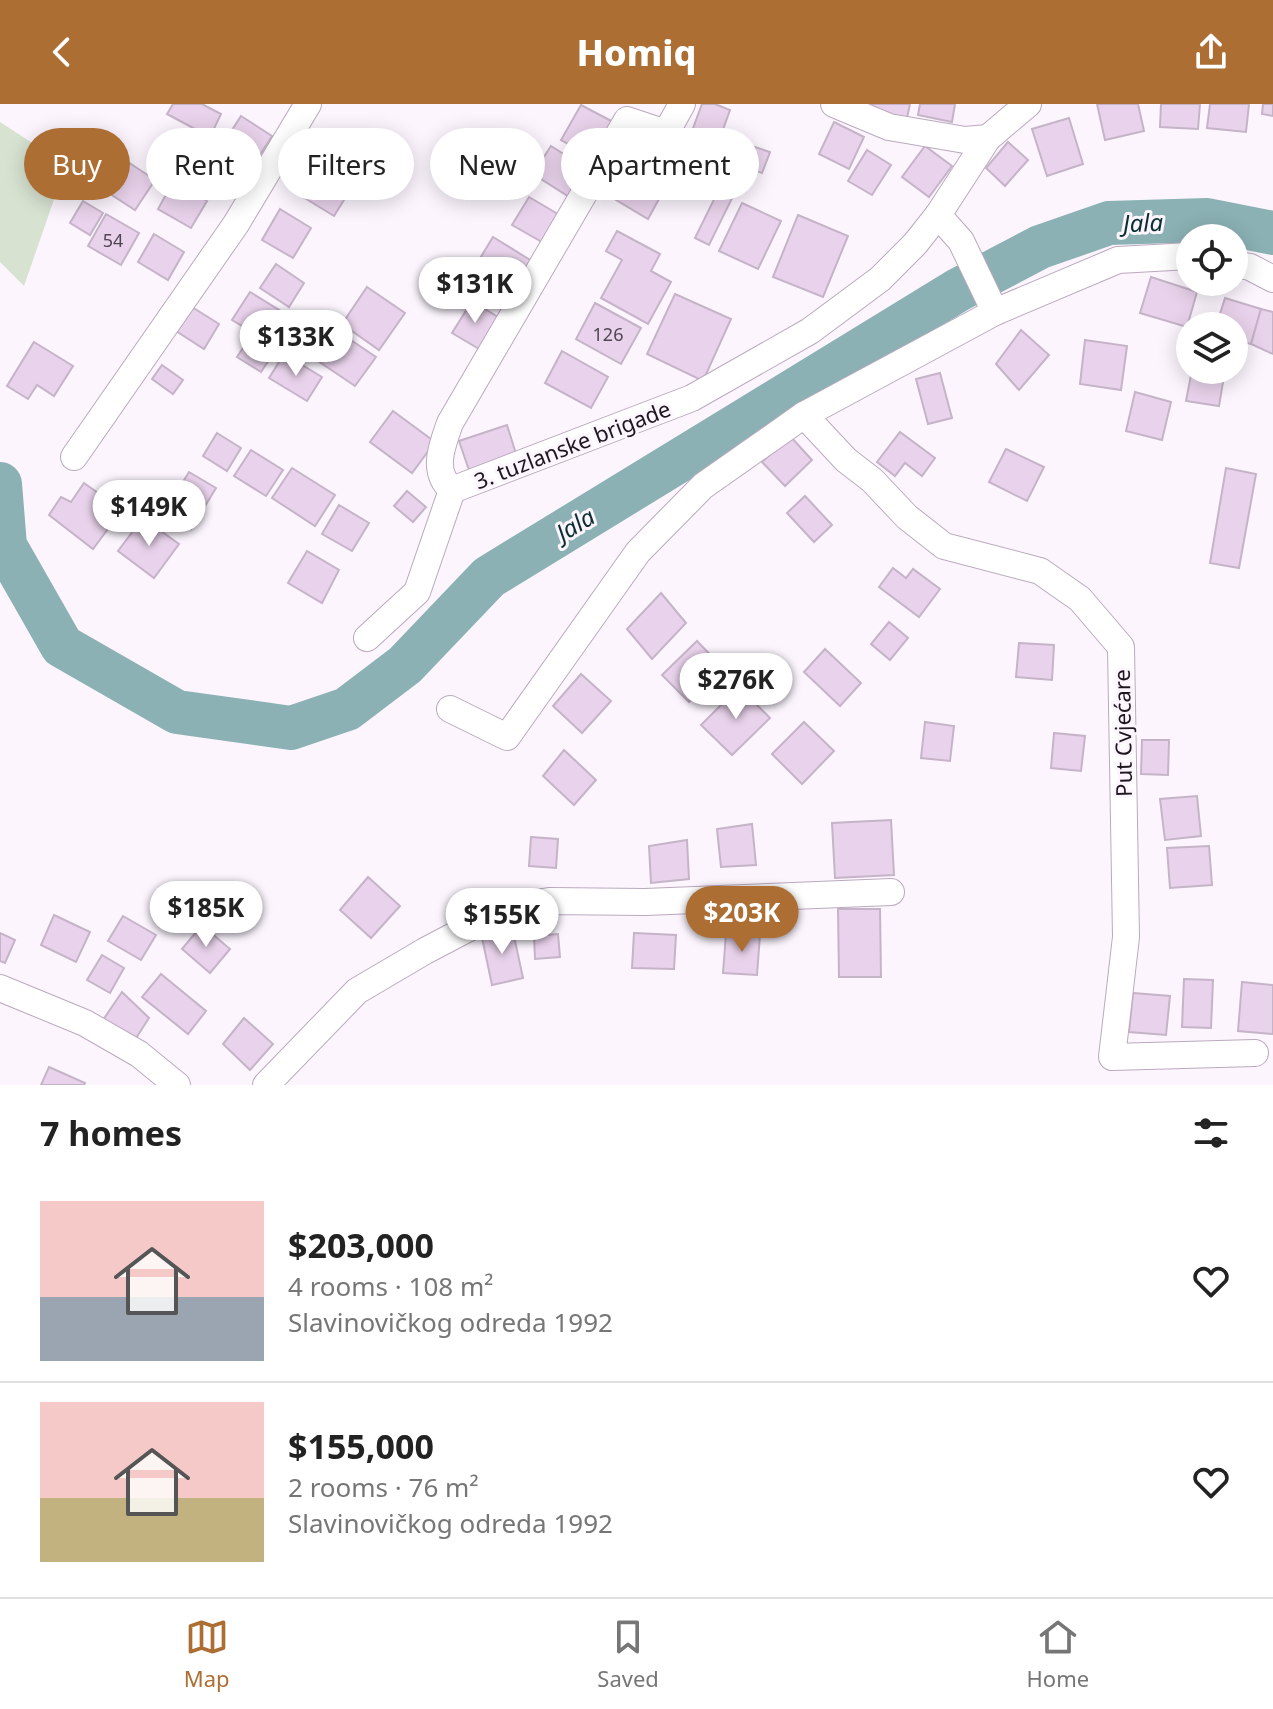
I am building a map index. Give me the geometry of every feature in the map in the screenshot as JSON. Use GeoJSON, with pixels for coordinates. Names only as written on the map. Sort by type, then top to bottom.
{"type":"FeatureCollection","features":[{"type":"Feature","properties":{"kind":"street"},"geometry":{"type":"LineString","coordinates":[[74,457],[236,224],[308,104]]}},
{"type":"Feature","properties":{"kind":"street","name":"3. tuzlanske brigade"},"geometry":{"type":"LineString","coordinates":[[682,104],[666,133],[627,120],[450,423],[439,456],[443,482],[452,490],[692,398],[810,331],[880,279],[915,244],[938,215],[988,138],[1028,104]]}},
{"type":"Feature","properties":{"kind":"street"},"geometry":{"type":"LineString","coordinates":[[834,104],[889,127],[965,140],[988,138]]}},
{"type":"Feature","properties":{"kind":"street"},"geometry":{"type":"LineString","coordinates":[[938,215],[961,241],[992,306]]}},
{"type":"Feature","properties":{"kind":"street"},"geometry":{"type":"LineString","coordinates":[[450,709],[507,737],[638,552],[703,486],[804,415],[992,306],[1118,260],[1176,257]]}},
{"type":"Feature","properties":{"kind":"street"},"geometry":{"type":"LineString","coordinates":[[1248,267],[1273,279]]}},
{"type":"Feature","properties":{"kind":"street","name":"Put Cvjećare"},"geometry":{"type":"LineString","coordinates":[[804,415],[846,460],[872,480],[907,517],[944,546],[1040,571],[1080,599],[1121,647],[1126,937],[1112,1057],[1255,1053]]}},
{"type":"Feature","properties":{"kind":"street"},"geometry":{"type":"LineString","coordinates":[[367,638],[417,592],[452,490]]}},
{"type":"Feature","properties":{"kind":"street"},"geometry":{"type":"LineString","coordinates":[[266,1085],[357,991],[505,909],[549,901],[645,902],[891,892]]}},
{"type":"Feature","properties":{"kind":"street"},"geometry":{"type":"LineString","coordinates":[[0,988],[85,1023],[139,1054],[177,1085]]}},
{"type":"Feature","properties":{"kind":"green space"},"geometry":{"type":"Polygon","coordinates":[[[0,122],[24,138],[24,200],[54,200],[24,286],[0,262],[0,122]]]}},
{"type":"Feature","properties":{"kind":"building"},"geometry":{"type":"Polygon","coordinates":[[[173,104],[202,104],[221,114],[214,128],[193,128],[167,114],[173,104]]]}},
{"type":"Feature","properties":{"kind":"building"},"geometry":{"type":"Polygon","coordinates":[[[702,104],[715,104],[730,110],[724,128],[693,128],[702,104]]]}},
{"type":"Feature","properties":{"kind":"building"},"geometry":{"type":"Polygon","coordinates":[[[861,104],[910,104],[907,118],[860,108],[861,104]]]}},
{"type":"Feature","properties":{"kind":"building"},"geometry":{"type":"Polygon","coordinates":[[[920,104],[955,104],[952,122],[918,115],[920,104]]]}},
{"type":"Feature","properties":{"kind":"building"},"geometry":{"type":"Polygon","coordinates":[[[1097,104],[1138,104],[1144,131],[1105,140],[1097,104]]]}},
{"type":"Feature","properties":{"kind":"building"},"geometry":{"type":"Polygon","coordinates":[[[1161,104],[1200,104],[1198,129],[1160,127],[1161,104]]]}},
{"type":"Feature","properties":{"kind":"building"},"geometry":{"type":"Polygon","coordinates":[[[1210,104],[1249,104],[1246,132],[1207,128],[1210,104]]]}},
{"type":"Feature","properties":{"kind":"building"},"geometry":{"type":"Polygon","coordinates":[[[1263,104],[1273,104],[1273,116],[1262,114],[1263,104]]]}},
{"type":"Feature","properties":{"kind":"building"},"geometry":{"type":"Polygon","coordinates":[[[581,105],[617,124],[615,128],[568,128],[581,105]]]}},
{"type":"Feature","properties":{"kind":"building"},"geometry":{"type":"Polygon","coordinates":[[[241,116],[260,128],[233,128],[241,116]]]}},
{"type":"Feature","properties":{"kind":"building"},"geometry":{"type":"Polygon","coordinates":[[[1069,118],[1083,164],[1047,176],[1032,129],[1069,118]]]}},
{"type":"Feature","properties":{"kind":"building"},"geometry":{"type":"Polygon","coordinates":[[[834,122],[864,137],[849,169],[819,154],[834,122]]]}},
{"type":"Feature","properties":{"kind":"building"},"geometry":{"type":"Polygon","coordinates":[[[262,130],[272,136],[262,152],[262,130]]]}},
{"type":"Feature","properties":{"kind":"building"},"geometry":{"type":"Polygon","coordinates":[[[1008,142],[1028,160],[1005,186],[986,168],[1008,142]]]}},
{"type":"Feature","properties":{"kind":"building"},"geometry":{"type":"Polygon","coordinates":[[[551,146],[561,152],[561,192],[545,182],[545,155],[551,146]]]}},
{"type":"Feature","properties":{"kind":"building"},"geometry":{"type":"Polygon","coordinates":[[[925,146],[952,166],[929,197],[902,177],[925,146]]]}},
{"type":"Feature","properties":{"kind":"building"},"geometry":{"type":"Polygon","coordinates":[[[759,148],[770,152],[762,173],[759,172],[759,148]]]}},
{"type":"Feature","properties":{"kind":"building"},"geometry":{"type":"Polygon","coordinates":[[[867,150],[891,165],[872,195],[848,181],[867,150]]]}},
{"type":"Feature","properties":{"kind":"building"},"geometry":{"type":"Polygon","coordinates":[[[130,163],[146,174],[146,194],[135,210],[120,200],[130,200],[130,163]]]}},
{"type":"Feature","properties":{"kind":"building"},"geometry":{"type":"Polygon","coordinates":[[[163,200],[207,201],[191,228],[158,209],[163,200]]]}},
{"type":"Feature","properties":{"kind":"building"},"geometry":{"type":"Polygon","coordinates":[[[308,200],[344,200],[334,216],[308,200]]]}},
{"type":"Feature","properties":{"kind":"building"},"geometry":{"type":"Polygon","coordinates":[[[527,200],[534,200],[563,217],[547,245],[512,225],[527,200]]]}},
{"type":"Feature","properties":{"kind":"building"},"geometry":{"type":"Polygon","coordinates":[[[616,200],[658,200],[648,219],[616,200]]]}},
{"type":"Feature","properties":{"kind":"building"},"geometry":{"type":"Polygon","coordinates":[[[714,200],[731,200],[709,245],[695,238],[714,200]]]}},
{"type":"Feature","properties":{"kind":"building"},"geometry":{"type":"Polygon","coordinates":[[[83,201],[103,213],[90,235],[70,223],[83,201]]]}},
{"type":"Feature","properties":{"kind":"building"},"geometry":{"type":"Polygon","coordinates":[[[742,203],[781,221],[758,269],[719,251],[742,203]]]}},
{"type":"Feature","properties":{"kind":"building"},"geometry":{"type":"Polygon","coordinates":[[[280,209],[311,228],[293,258],[262,240],[280,209]]]}},
{"type":"Feature","properties":{"kind":"building"},"geometry":{"type":"Polygon","coordinates":[[[106,214],[139,233],[121,265],[88,246],[106,214]]]}},
{"type":"Feature","properties":{"kind":"building"},"geometry":{"type":"Polygon","coordinates":[[[798,215],[848,236],[823,297],[773,277],[798,215]]]}},
{"type":"Feature","properties":{"kind":"building"},"geometry":{"type":"Polygon","coordinates":[[[617,231],[660,254],[651,271],[671,282],[648,324],[601,298],[622,260],[606,251],[617,231]]]}},
{"type":"Feature","properties":{"kind":"building"},"geometry":{"type":"Polygon","coordinates":[[[154,234],[184,252],[168,280],[138,262],[154,234]]]}},
{"type":"Feature","properties":{"kind":"building"},"geometry":{"type":"Polygon","coordinates":[[[493,237],[535,263],[512,300],[470,275],[493,237]]]}},
{"type":"Feature","properties":{"kind":"building"},"geometry":{"type":"Polygon","coordinates":[[[276,264],[304,283],[289,307],[260,288],[276,264]]]}},
{"type":"Feature","properties":{"kind":"building"},"geometry":{"type":"Polygon","coordinates":[[[1151,277],[1176,285],[1176,296],[1196,296],[1191,312],[1176,312],[1176,324],[1140,313],[1151,277]]]}},
{"type":"Feature","properties":{"kind":"building"},"geometry":{"type":"Polygon","coordinates":[[[367,287],[405,313],[379,350],[342,324],[367,287]]]}},
{"type":"Feature","properties":{"kind":"building"},"geometry":{"type":"Polygon","coordinates":[[[250,292],[289,316],[272,344],[232,320],[250,292]]]}},
{"type":"Feature","properties":{"kind":"building"},"geometry":{"type":"Polygon","coordinates":[[[675,294],[731,319],[703,381],[647,354],[675,294]]]}},
{"type":"Feature","properties":{"kind":"building"},"geometry":{"type":"Polygon","coordinates":[[[1225,298],[1261,309],[1251,344],[1248,343],[1248,312],[1221,312],[1225,298]]]}},
{"type":"Feature","properties":{"kind":"building"},"geometry":{"type":"Polygon","coordinates":[[[472,301],[498,317],[479,349],[452,333],[472,301]]]}},
{"type":"Feature","properties":{"kind":"building"},"geometry":{"type":"Polygon","coordinates":[[[595,303],[641,328],[621,364],[576,339],[595,303]]]}},
{"type":"Feature","properties":{"kind":"building"},"geometry":{"type":"Polygon","coordinates":[[[192,307],[219,324],[204,349],[176,331],[192,307]]]}},
{"type":"Feature","properties":{"kind":"building"},"geometry":{"type":"Polygon","coordinates":[[[1261,309],[1273,312],[1273,354],[1251,344],[1261,309]]]}},
{"type":"Feature","properties":{"kind":"building"},"geometry":{"type":"Polygon","coordinates":[[[336,330],[376,357],[355,386],[315,359],[336,330]]]}},
{"type":"Feature","properties":{"kind":"building"},"geometry":{"type":"Polygon","coordinates":[[[1021,330],[1049,355],[1019,390],[996,364],[1021,330]]]}},
{"type":"Feature","properties":{"kind":"building"},"geometry":{"type":"Polygon","coordinates":[[[251,336],[275,351],[261,372],[237,357],[251,336]]]}},
{"type":"Feature","properties":{"kind":"building"},"geometry":{"type":"Polygon","coordinates":[[[1085,340],[1127,346],[1121,390],[1080,384],[1085,340]]]}},
{"type":"Feature","properties":{"kind":"building"},"geometry":{"type":"Polygon","coordinates":[[[34,342],[73,366],[54,396],[37,385],[28,399],[7,386],[34,342]]]}},
{"type":"Feature","properties":{"kind":"building"},"geometry":{"type":"Polygon","coordinates":[[[562,351],[608,377],[591,408],[545,383],[562,351]]]}},
{"type":"Feature","properties":{"kind":"building"},"geometry":{"type":"Polygon","coordinates":[[[284,354],[322,377],[307,401],[269,378],[284,354]]]}},
{"type":"Feature","properties":{"kind":"building"},"geometry":{"type":"Polygon","coordinates":[[[162,365],[183,380],[173,394],[152,379],[162,365]]]}},
{"type":"Feature","properties":{"kind":"building"},"geometry":{"type":"Polygon","coordinates":[[[940,373],[952,418],[928,424],[916,379],[940,373]]]}},
{"type":"Feature","properties":{"kind":"building"},"geometry":{"type":"Polygon","coordinates":[[[1189,384],[1223,384],[1219,406],[1186,401],[1189,384]]]}},
{"type":"Feature","properties":{"kind":"building"},"geometry":{"type":"Polygon","coordinates":[[[1135,392],[1171,402],[1162,440],[1126,431],[1135,392]]]}},
{"type":"Feature","properties":{"kind":"building"},"geometry":{"type":"Polygon","coordinates":[[[393,411],[435,442],[412,473],[370,442],[393,411]]]}},
{"type":"Feature","properties":{"kind":"building"},"geometry":{"type":"Polygon","coordinates":[[[507,425],[517,457],[470,473],[459,441],[507,425]]]}},
{"type":"Feature","properties":{"kind":"building"},"geometry":{"type":"Polygon","coordinates":[[[900,432],[935,458],[922,476],[905,463],[895,476],[877,462],[900,432]]]}},
{"type":"Feature","properties":{"kind":"building"},"geometry":{"type":"Polygon","coordinates":[[[217,433],[241,448],[227,471],[203,456],[217,433]]]}},
{"type":"Feature","properties":{"kind":"building"},"geometry":{"type":"Polygon","coordinates":[[[790,436],[812,460],[785,486],[762,462],[790,436]]]}},
{"type":"Feature","properties":{"kind":"building"},"geometry":{"type":"Polygon","coordinates":[[[1006,449],[1044,467],[1027,501],[989,482],[1006,449]]]}},
{"type":"Feature","properties":{"kind":"building"},"geometry":{"type":"Polygon","coordinates":[[[251,450],[283,470],[266,496],[234,476],[251,450]]]}},
{"type":"Feature","properties":{"kind":"building"},"geometry":{"type":"Polygon","coordinates":[[[292,468],[335,495],[315,526],[272,498],[292,468]]]}},
{"type":"Feature","properties":{"kind":"building"},"geometry":{"type":"Polygon","coordinates":[[[1226,468],[1256,474],[1239,568],[1210,563],[1226,468]]]}},
{"type":"Feature","properties":{"kind":"building"},"geometry":{"type":"Polygon","coordinates":[[[189,472],[216,488],[191,529],[164,512],[189,472]]]}},
{"type":"Feature","properties":{"kind":"building"},"geometry":{"type":"Polygon","coordinates":[[[84,483],[122,510],[93,549],[49,515],[61,497],[71,502],[84,483]]]}},
{"type":"Feature","properties":{"kind":"building"},"geometry":{"type":"Polygon","coordinates":[[[407,491],[426,507],[413,522],[394,506],[407,491]]]}},
{"type":"Feature","properties":{"kind":"building"},"geometry":{"type":"Polygon","coordinates":[[[805,496],[832,525],[814,542],[787,513],[805,496]]]}},
{"type":"Feature","properties":{"kind":"building"},"geometry":{"type":"Polygon","coordinates":[[[339,505],[369,523],[352,551],[322,534],[339,505]]]}},
{"type":"Feature","properties":{"kind":"building"},"geometry":{"type":"Polygon","coordinates":[[[143,518],[179,544],[154,578],[118,551],[143,518]]]}},
{"type":"Feature","properties":{"kind":"building"},"geometry":{"type":"Polygon","coordinates":[[[307,551],[339,570],[322,603],[288,583],[307,551]]]}},
{"type":"Feature","properties":{"kind":"building"},"geometry":{"type":"Polygon","coordinates":[[[893,568],[906,578],[913,569],[940,589],[919,617],[879,587],[893,568]]]}},
{"type":"Feature","properties":{"kind":"building"},"geometry":{"type":"Polygon","coordinates":[[[661,593],[686,623],[652,659],[627,629],[661,593]]]}},
{"type":"Feature","properties":{"kind":"building"},"geometry":{"type":"Polygon","coordinates":[[[889,622],[908,638],[890,660],[871,644],[889,622]]]}},
{"type":"Feature","properties":{"kind":"building"},"geometry":{"type":"Polygon","coordinates":[[[697,641],[723,668],[689,702],[662,675],[697,641]]]}},
{"type":"Feature","properties":{"kind":"building"},"geometry":{"type":"Polygon","coordinates":[[[1019,643],[1054,645],[1052,680],[1016,677],[1019,643]]]}},
{"type":"Feature","properties":{"kind":"building"},"geometry":{"type":"Polygon","coordinates":[[[825,649],[861,683],[840,706],[804,672],[825,649]]]}},
{"type":"Feature","properties":{"kind":"building"},"geometry":{"type":"Polygon","coordinates":[[[581,674],[611,701],[582,733],[553,706],[581,674]]]}},
{"type":"Feature","properties":{"kind":"building"},"geometry":{"type":"Polygon","coordinates":[[[739,687],[770,718],[732,755],[701,725],[739,687]]]}},
{"type":"Feature","properties":{"kind":"building"},"geometry":{"type":"Polygon","coordinates":[[[804,722],[834,751],[802,784],[772,754],[804,722]]]}},
{"type":"Feature","properties":{"kind":"building"},"geometry":{"type":"Polygon","coordinates":[[[925,722],[954,726],[950,761],[921,758],[925,722]]]}},
{"type":"Feature","properties":{"kind":"building"},"geometry":{"type":"Polygon","coordinates":[[[1054,733],[1085,736],[1081,771],[1051,768],[1054,733]]]}},
{"type":"Feature","properties":{"kind":"building"},"geometry":{"type":"Polygon","coordinates":[[[1142,740],[1169,740],[1168,775],[1141,774],[1142,740]]]}},
{"type":"Feature","properties":{"kind":"building"},"geometry":{"type":"Polygon","coordinates":[[[564,750],[596,780],[574,805],[543,776],[564,750]]]}},
{"type":"Feature","properties":{"kind":"building"},"geometry":{"type":"Polygon","coordinates":[[[1197,796],[1201,836],[1165,840],[1160,799],[1197,796]]]}},
{"type":"Feature","properties":{"kind":"building"},"geometry":{"type":"Polygon","coordinates":[[[891,820],[894,875],[835,878],[832,823],[891,820]]]}},
{"type":"Feature","properties":{"kind":"building"},"geometry":{"type":"Polygon","coordinates":[[[752,824],[756,865],[721,867],[717,829],[752,824]]]}},
{"type":"Feature","properties":{"kind":"building"},"geometry":{"type":"Polygon","coordinates":[[[531,837],[558,839],[556,868],[529,866],[531,837]]]}},
{"type":"Feature","properties":{"kind":"building"},"geometry":{"type":"Polygon","coordinates":[[[687,840],[689,879],[651,883],[649,846],[687,840]]]}},
{"type":"Feature","properties":{"kind":"building"},"geometry":{"type":"Polygon","coordinates":[[[1209,846],[1212,885],[1170,888],[1167,848],[1209,846]]]}},
{"type":"Feature","properties":{"kind":"building"},"geometry":{"type":"Polygon","coordinates":[[[368,877],[400,906],[371,938],[340,910],[368,877]]]}},
{"type":"Feature","properties":{"kind":"building"},"geometry":{"type":"Polygon","coordinates":[[[838,909],[880,909],[881,977],[839,977],[838,909]]]}},
{"type":"Feature","properties":{"kind":"building"},"geometry":{"type":"Polygon","coordinates":[[[54,915],[90,932],[76,962],[41,945],[54,915]]]}},
{"type":"Feature","properties":{"kind":"building"},"geometry":{"type":"Polygon","coordinates":[[[123,916],[156,935],[141,960],[108,941],[123,916]]]}},
{"type":"Feature","properties":{"kind":"building"},"geometry":{"type":"Polygon","coordinates":[[[202,925],[230,949],[210,973],[182,949],[202,925]]]}},
{"type":"Feature","properties":{"kind":"building"},"geometry":{"type":"Polygon","coordinates":[[[512,927],[523,978],[492,985],[481,933],[512,927]]]}},
{"type":"Feature","properties":{"kind":"building"},"geometry":{"type":"Polygon","coordinates":[[[0,933],[15,940],[5,963],[0,961],[0,933]]]}},
{"type":"Feature","properties":{"kind":"building"},"geometry":{"type":"Polygon","coordinates":[[[634,933],[676,935],[674,969],[632,968],[634,933]]]}},
{"type":"Feature","properties":{"kind":"building"},"geometry":{"type":"Polygon","coordinates":[[[726,933],[760,935],[757,975],[723,973],[726,933]]]}},
{"type":"Feature","properties":{"kind":"building"},"geometry":{"type":"Polygon","coordinates":[[[558,934],[560,957],[535,959],[534,936],[558,934]]]}},
{"type":"Feature","properties":{"kind":"building"},"geometry":{"type":"Polygon","coordinates":[[[102,955],[124,968],[110,993],[87,980],[102,955]]]}},
{"type":"Feature","properties":{"kind":"building"},"geometry":{"type":"Polygon","coordinates":[[[161,974],[206,1011],[188,1034],[142,997],[161,974]]]}},
{"type":"Feature","properties":{"kind":"building"},"geometry":{"type":"Polygon","coordinates":[[[1184,979],[1213,980],[1211,1028],[1182,1027],[1184,979]]]}},
{"type":"Feature","properties":{"kind":"building"},"geometry":{"type":"Polygon","coordinates":[[[1242,982],[1273,985],[1273,1034],[1238,1031],[1242,982]]]}},
{"type":"Feature","properties":{"kind":"building"},"geometry":{"type":"Polygon","coordinates":[[[122,992],[149,1018],[131,1046],[103,1020],[122,992]]]}},
{"type":"Feature","properties":{"kind":"building"},"geometry":{"type":"Polygon","coordinates":[[[1133,993],[1170,996],[1166,1035],[1129,1032],[1133,993]]]}},
{"type":"Feature","properties":{"kind":"building"},"geometry":{"type":"Polygon","coordinates":[[[244,1018],[273,1044],[250,1070],[223,1044],[244,1018]]]}},
{"type":"Feature","properties":{"kind":"building"},"geometry":{"type":"Polygon","coordinates":[[[49,1067],[85,1083],[41,1085],[49,1067]]]}},
{"type":"Feature","properties":{"kind":"waterway","name":"Jala"},"geometry":{"type":"LineString","coordinates":[[0,484],[5,546],[62,646],[177,712],[291,728],[347,709],[405,665],[489,577],[958,290],[1040,247],[1109,223],[1207,220],[1273,233]]}}]}
